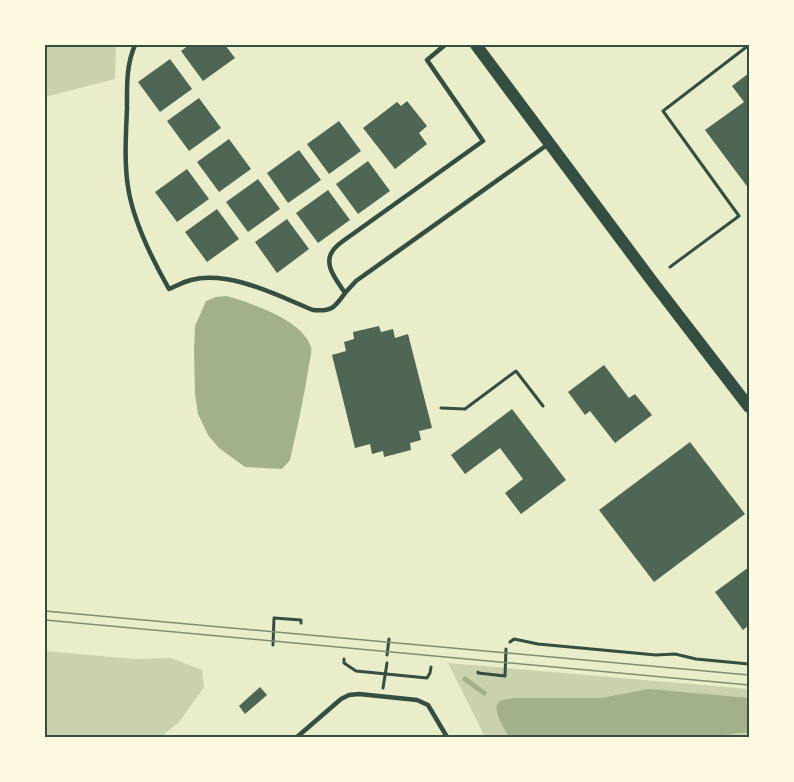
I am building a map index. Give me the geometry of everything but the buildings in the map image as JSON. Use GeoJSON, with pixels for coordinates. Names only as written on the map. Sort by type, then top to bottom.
{"type":"FeatureCollection","features":[{"type":"Feature","properties":{"kind":"main road"},"geometry":{"type":"LineString","coordinates":[[476,45],[749,407]]}},
{"type":"Feature","properties":{"kind":"lane"},"geometry":{"type":"LineString","coordinates":[[135,45],[131,55],[128,78],[126,138],[128,185],[132,204],[152,260],[169,289],[192,280],[213,278],[235,281],[313,310],[323,311],[335,307],[356,281],[550,144]]}},
{"type":"Feature","properties":{"kind":"lane"},"geometry":{"type":"LineString","coordinates":[[345,293],[334,277],[330,266],[329,258],[332,250],[483,141],[427,60],[445,45]]}},
{"type":"Feature","properties":{"kind":"lane"},"geometry":{"type":"LineString","coordinates":[[297,737],[341,699],[359,694],[417,700],[428,705],[447,737]]}},
{"type":"Feature","properties":{"kind":"path"},"geometry":{"type":"LineString","coordinates":[[670,267],[739,216],[663,111],[749,45]]}},
{"type":"Feature","properties":{"kind":"path"},"geometry":{"type":"LineString","coordinates":[[441,408],[465,409],[516,371],[543,406]]}},
{"type":"Feature","properties":{"kind":"path"},"geometry":{"type":"LineString","coordinates":[[273,645],[274,618],[301,620],[301,623]]}},
{"type":"Feature","properties":{"kind":"path"},"geometry":{"type":"LineString","coordinates":[[387,656],[389,639]]}},
{"type":"Feature","properties":{"kind":"path"},"geometry":{"type":"LineString","coordinates":[[510,642],[514,639],[538,644],[656,656],[675,654],[696,659],[749,664]]}},
{"type":"Feature","properties":{"kind":"path"},"geometry":{"type":"LineString","coordinates":[[477,672],[477,674],[505,676],[506,649]]}},
{"type":"Feature","properties":{"kind":"path"},"geometry":{"type":"LineString","coordinates":[[344,659],[344,663],[356,671],[385,675],[427,678],[431,667]]}},
{"type":"Feature","properties":{"kind":"path"},"geometry":{"type":"LineString","coordinates":[[385,675],[387,663]]}},
{"type":"Feature","properties":{"kind":"shaded area"},"geometry":{"type":"Polygon","coordinates":[[[45,45],[116,45],[115,79],[45,97],[45,45]]]}},
{"type":"Feature","properties":{"kind":"shaded area"},"geometry":{"type":"Polygon","coordinates":[[[227,296],[262,308],[287,321],[306,337],[311,347],[290,460],[282,469],[245,467],[219,448],[208,435],[198,414],[195,394],[195,326],[206,301],[227,296]]]}},
{"type":"Feature","properties":{"kind":"shaded area"},"geometry":{"type":"Polygon","coordinates":[[[45,651],[135,659],[171,658],[202,670],[204,687],[179,722],[161,737],[45,737],[45,651]]]}},
{"type":"Feature","properties":{"kind":"shaded area"},"geometry":{"type":"Polygon","coordinates":[[[448,663],[749,689],[749,737],[485,737],[448,663]]]}},
{"type":"Feature","properties":{"kind":"shaded area"},"geometry":{"type":"Polygon","coordinates":[[[649,689],[749,698],[749,732],[709,737],[509,737],[497,712],[498,703],[513,698],[601,698],[649,689]]]}},
{"type":"Feature","properties":{"kind":"waterway"},"geometry":{"type":"LineString","coordinates":[[465,679],[484,693]]}},
{"type":"Feature","properties":{"kind":"tram line"},"geometry":{"type":"LineString","coordinates":[[45,611],[749,675]]}},
{"type":"Feature","properties":{"kind":"tram line"},"geometry":{"type":"LineString","coordinates":[[45,620],[749,685]]}}]}
